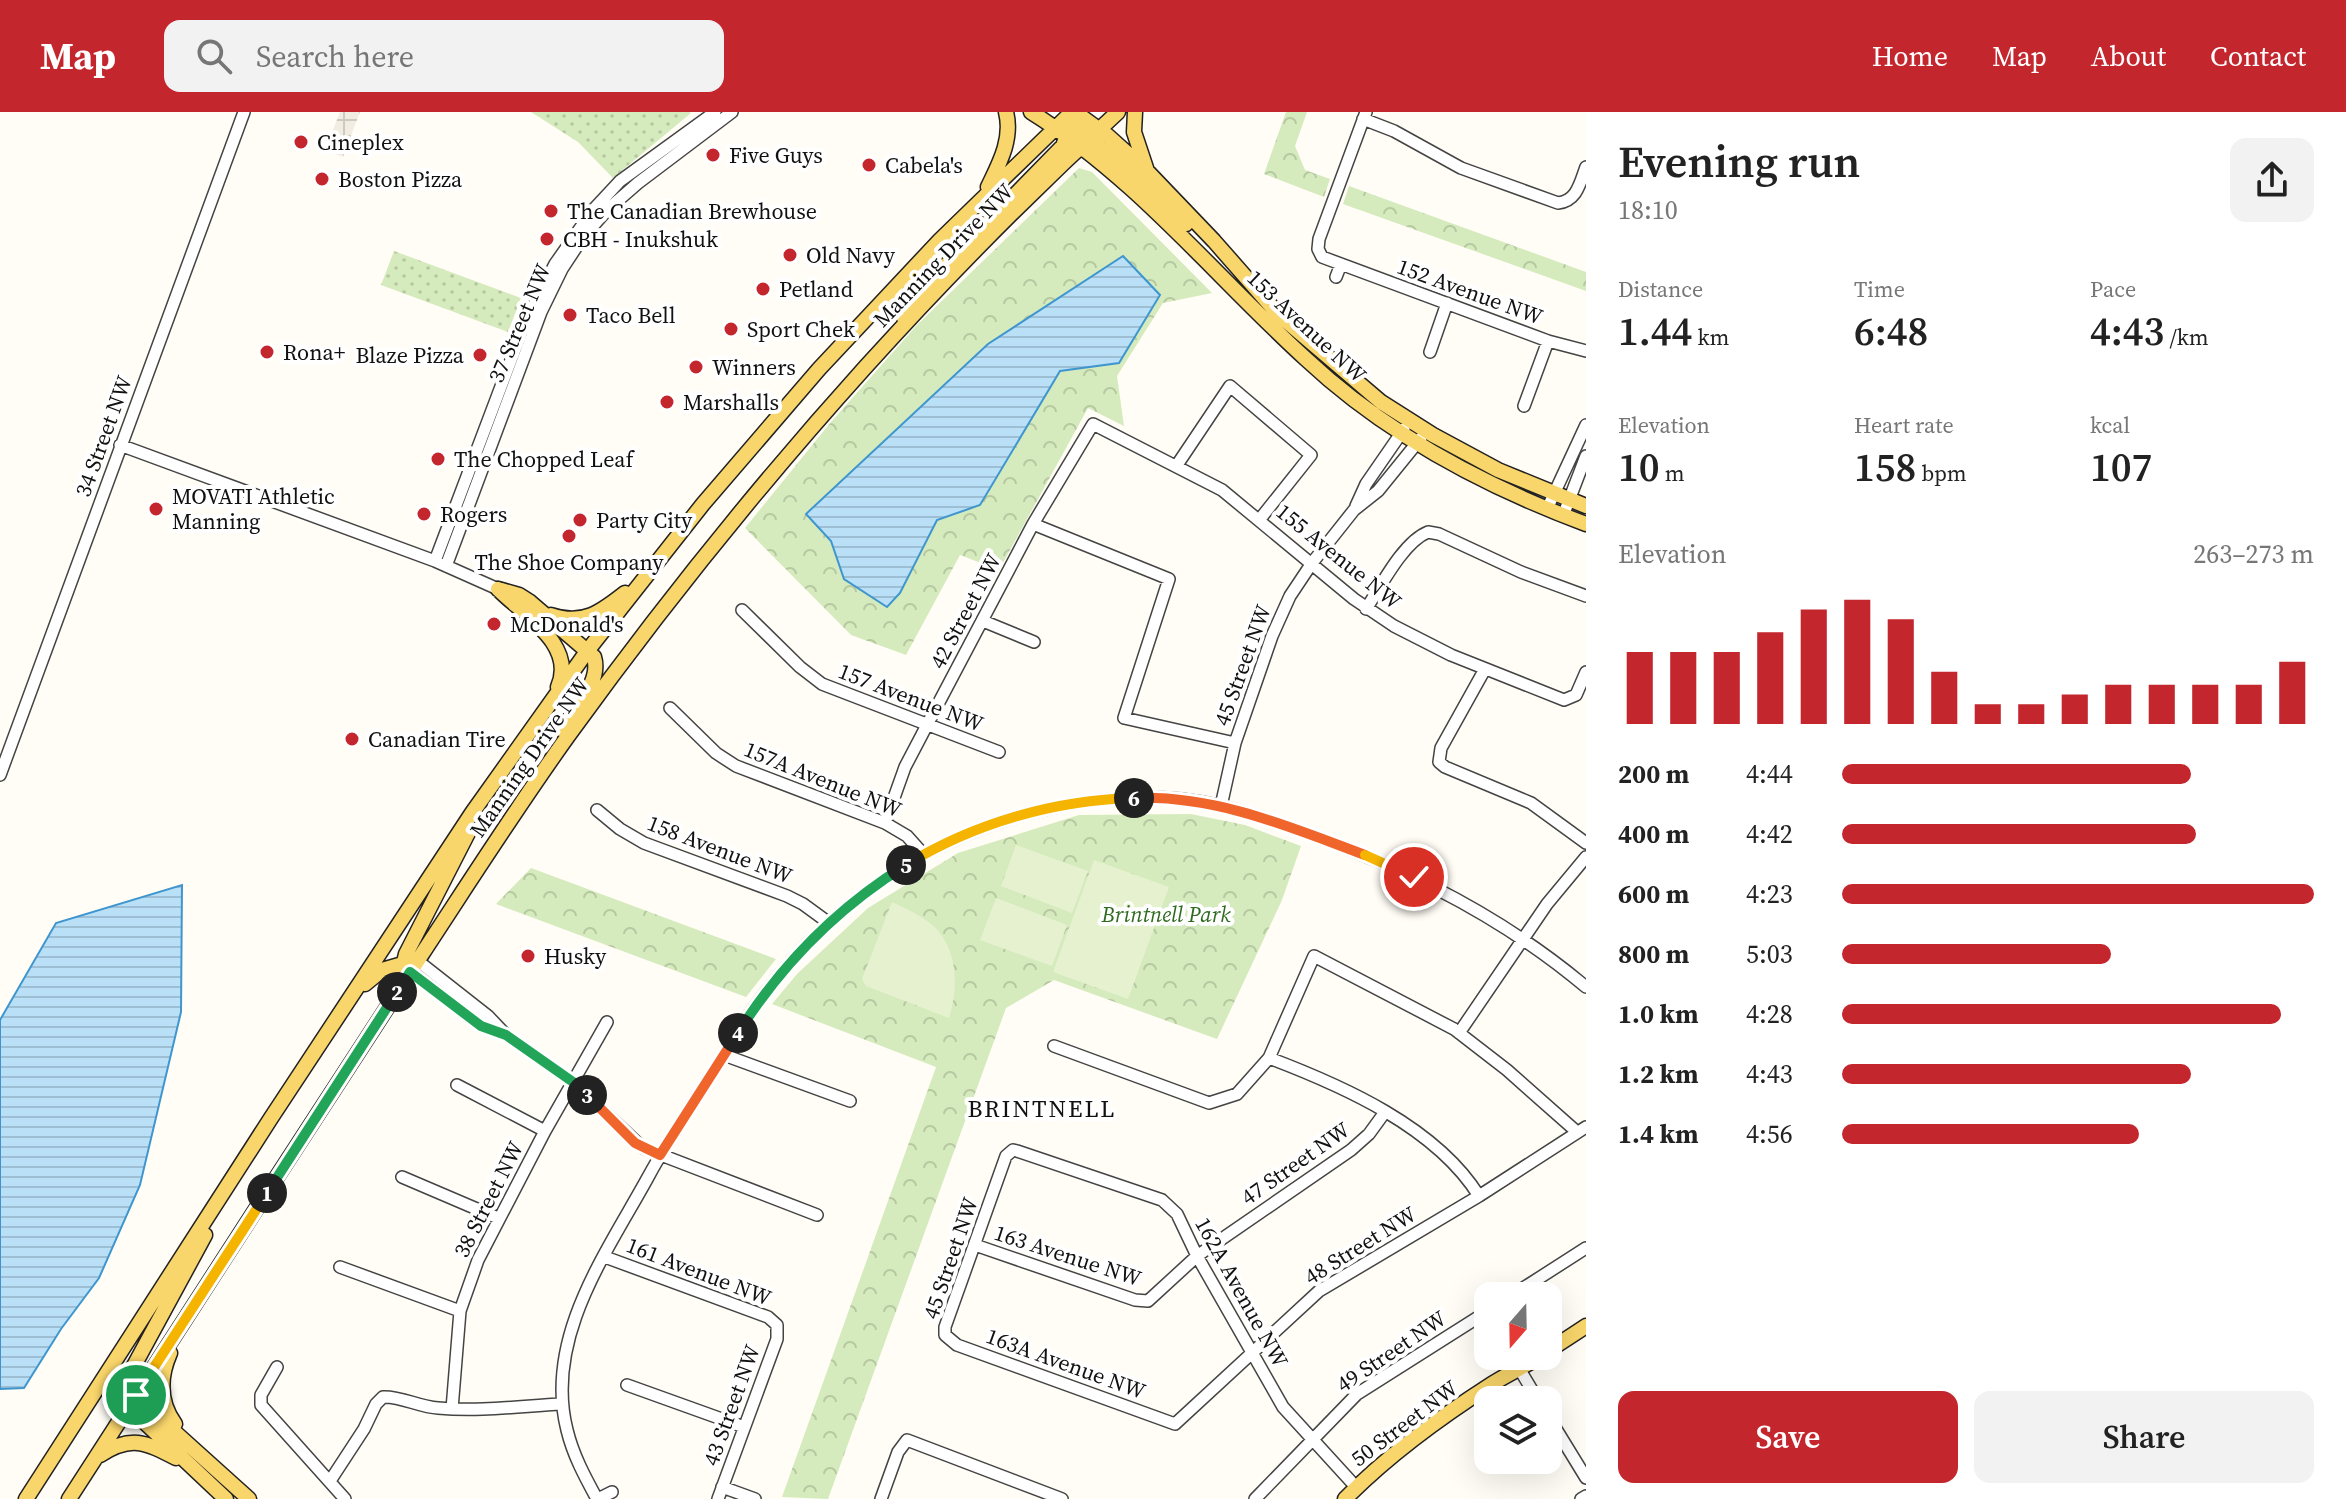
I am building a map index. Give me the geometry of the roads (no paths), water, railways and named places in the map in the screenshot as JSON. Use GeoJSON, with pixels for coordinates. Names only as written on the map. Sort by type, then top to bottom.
{"type":"FeatureCollection","features":[{"type":"Feature","properties":{"kind":"main road"},"geometry":{"type":"LineString","coordinates":[[983,197],[1002,157],[1009,129],[1006,112]]}},
{"type":"Feature","properties":{"kind":"main road"},"geometry":{"type":"LineString","coordinates":[[1031,112],[1069,121],[1193,230],[1214,241]]}},
{"type":"Feature","properties":{"kind":"main road","name":"Manning Drive NW"},"geometry":{"type":"LineString","coordinates":[[69,1499],[97,1457],[130,1396],[183,1324],[410,965],[551,760],[650,627],[769,479],[890,343],[1118,112]]}},
{"type":"Feature","properties":{"kind":"main road"},"geometry":{"type":"LineString","coordinates":[[1135,112],[1134,132],[1147,171]]}},
{"type":"Feature","properties":{"kind":"main road"},"geometry":{"type":"LineString","coordinates":[[890,343],[919,293],[1057,153],[1069,121]]}},
{"type":"Feature","properties":{"kind":"main road","name":"Manning Drive NW"},"geometry":{"type":"LineString","coordinates":[[26,1499],[352,994],[472,813],[588,650],[748,450],[819,369],[983,197],[1069,121]]}},
{"type":"Feature","properties":{"kind":"main road","name":"153 Avenue NW"},"geometry":{"type":"LineString","coordinates":[[1090,138],[1147,171],[1279,315],[1381,402],[1550,502],[1563,516],[1586,524]]}},
{"type":"Feature","properties":{"kind":"main road","name":"153 Avenue NW"},"geometry":{"type":"LineString","coordinates":[[1090,138],[1160,215],[1305,359],[1400,434],[1488,482],[1550,502],[1569,500],[1586,506]]}},
{"type":"Feature","properties":{"kind":"main road"},"geometry":{"type":"LineString","coordinates":[[542,611],[563,619],[583,619],[595,615],[644,577]]}},
{"type":"Feature","properties":{"kind":"main road"},"geometry":{"type":"LineString","coordinates":[[498,589],[519,595],[542,611],[588,650],[597,666],[594,678],[564,725],[551,760]]}},
{"type":"Feature","properties":{"kind":"main road"},"geometry":{"type":"LineString","coordinates":[[498,589],[541,628],[557,650],[561,681],[554,696]]}},
{"type":"Feature","properties":{"kind":"main road"},"geometry":{"type":"LineString","coordinates":[[352,994],[382,970],[410,965],[471,826],[472,813]]}},
{"type":"Feature","properties":{"kind":"main road"},"geometry":{"type":"LineString","coordinates":[[225,1190],[192,1261],[133,1366],[130,1396],[191,1466],[226,1499]]}},
{"type":"Feature","properties":{"kind":"main road"},"geometry":{"type":"LineString","coordinates":[[183,1324],[167,1359],[162,1403],[190,1444]]}},
{"type":"Feature","properties":{"kind":"main road"},"geometry":{"type":"LineString","coordinates":[[1562,1342],[1586,1326]]}},
{"type":"Feature","properties":{"kind":"main road","name":"50 Street NW"},"geometry":{"type":"LineString","coordinates":[[1345,1499],[1372,1471],[1416,1436],[1496,1382],[1520,1370]]}},
{"type":"Feature","properties":{"kind":"main road"},"geometry":{"type":"LineString","coordinates":[[105,1377],[190,1444],[249,1499]]}},
{"type":"Feature","properties":{"kind":"main road"},"geometry":{"type":"LineString","coordinates":[[97,1457],[120,1443],[136,1442],[191,1466]]}},
{"type":"Feature","properties":{"kind":"street","name":"34 Street NW"},"geometry":{"type":"LineString","coordinates":[[0,775],[244,112]]}},
{"type":"Feature","properties":{"kind":"street","name":"37 Street NW"},"geometry":{"type":"LineString","coordinates":[[440,563],[525,323],[555,264],[593,210],[620,181],[715,112]]}},
{"type":"Feature","properties":{"kind":"street","name":"37 Street NW"},"geometry":{"type":"LineString","coordinates":[[440,563],[541,312],[562,269],[583,237],[607,210],[732,112]]}},
{"type":"Feature","properties":{"kind":"street"},"geometry":{"type":"LineString","coordinates":[[1365,115],[1461,168],[1553,202],[1563,203],[1574,196],[1586,167]]}},
{"type":"Feature","properties":{"kind":"street","name":"152 Avenue NW"},"geometry":{"type":"LineString","coordinates":[[1365,115],[1319,239],[1320,254],[1548,341],[1586,351]]}},
{"type":"Feature","properties":{"kind":"street"},"geometry":{"type":"LineString","coordinates":[[1336,277],[1341,264]]}},
{"type":"Feature","properties":{"kind":"street"},"geometry":{"type":"LineString","coordinates":[[1430,352],[1447,303]]}},
{"type":"Feature","properties":{"kind":"street"},"geometry":{"type":"LineString","coordinates":[[1524,406],[1548,341]]}},
{"type":"Feature","properties":{"kind":"street"},"geometry":{"type":"LineString","coordinates":[[1177,465],[1230,386],[1311,455],[1260,519]]}},
{"type":"Feature","properties":{"kind":"street","name":"45 Street NW"},"geometry":{"type":"LineString","coordinates":[[1354,510],[1366,484],[1409,421]]}},
{"type":"Feature","properties":{"kind":"street","name":"155 Avenue NW"},"geometry":{"type":"LineString","coordinates":[[1093,424],[1222,490],[1366,609],[1416,638],[1485,669],[1569,700],[1576,695],[1586,672]]}},
{"type":"Feature","properties":{"kind":"street","name":"42 Street NW"},"geometry":{"type":"LineString","coordinates":[[885,823],[905,767],[1033,524],[1093,424]]}},
{"type":"Feature","properties":{"kind":"street"},"geometry":{"type":"LineString","coordinates":[[1550,502],[1586,425]]}},
{"type":"Feature","properties":{"kind":"street","name":"45 Street NW"},"geometry":{"type":"LineString","coordinates":[[1221,806],[1235,743],[1277,623],[1290,596],[1354,510],[1378,491],[1427,431]]}},
{"type":"Feature","properties":{"kind":"street"},"geometry":{"type":"LineString","coordinates":[[120,445],[440,563],[498,589]]}},
{"type":"Feature","properties":{"kind":"street"},"geometry":{"type":"LineString","coordinates":[[1563,516],[1586,456]]}},
{"type":"Feature","properties":{"kind":"street"},"geometry":{"type":"LineString","coordinates":[[1033,524],[1169,579],[1124,718],[1235,743]]}},
{"type":"Feature","properties":{"kind":"street"},"geometry":{"type":"LineString","coordinates":[[1366,609],[1397,562],[1417,538],[1428,532],[1586,596]]}},
{"type":"Feature","properties":{"kind":"street","name":"157 Avenue NW"},"geometry":{"type":"LineString","coordinates":[[742,610],[800,667],[822,684],[999,752]]}},
{"type":"Feature","properties":{"kind":"street"},"geometry":{"type":"LineString","coordinates":[[983,621],[1034,642]]}},
{"type":"Feature","properties":{"kind":"street"},"geometry":{"type":"LineString","coordinates":[[1485,669],[1441,748],[1439,762],[1451,770],[1531,803],[1586,843]]}},
{"type":"Feature","properties":{"kind":"street","name":"157A Avenue NW"},"geometry":{"type":"LineString","coordinates":[[670,708],[716,753],[736,766],[885,823],[907,836],[924,855]]}},
{"type":"Feature","properties":{"kind":"street"},"geometry":{"type":"LineString","coordinates":[[612,1492],[598,1499],[574,1453],[562,1404],[569,1338],[583,1297],[660,1155],[773,983],[829,923],[871,888],[924,855],[1021,815],[1083,802],[1145,797],[1221,806],[1284,825],[1390,866],[1454,897],[1523,940],[1586,987]]}},
{"type":"Feature","properties":{"kind":"street","name":"158 Avenue NW"},"geometry":{"type":"LineString","coordinates":[[597,810],[644,843],[787,896],[829,923]]}},
{"type":"Feature","properties":{"kind":"street"},"geometry":{"type":"LineString","coordinates":[[1459,1033],[1557,891],[1586,857]]}},
{"type":"Feature","properties":{"kind":"street"},"geometry":{"type":"LineString","coordinates":[[1054,1046],[1209,1103],[1237,1094],[1269,1058],[1314,956],[1403,1000],[1459,1033],[1581,1130]]}},
{"type":"Feature","properties":{"kind":"street"},"geometry":{"type":"LineString","coordinates":[[410,965],[481,1026],[506,1035],[573,1082],[635,1143],[817,1215]]}},
{"type":"Feature","properties":{"kind":"street","name":"38 Street NW"},"geometry":{"type":"LineString","coordinates":[[452,1409],[460,1311],[478,1260],[545,1131],[607,1022]]}},
{"type":"Feature","properties":{"kind":"street"},"geometry":{"type":"LineString","coordinates":[[724,1055],[850,1101]]}},
{"type":"Feature","properties":{"kind":"street"},"geometry":{"type":"LineString","coordinates":[[1269,1058],[1312,1074],[1385,1112],[1453,1163],[1479,1196]]}},
{"type":"Feature","properties":{"kind":"street"},"geometry":{"type":"LineString","coordinates":[[457,1085],[545,1131]]}},
{"type":"Feature","properties":{"kind":"street","name":"47 Street NW"},"geometry":{"type":"LineString","coordinates":[[1148,1301],[1197,1256],[1351,1150],[1369,1134],[1385,1112]]}},
{"type":"Feature","properties":{"kind":"street","name":"48 Street NW"},"geometry":{"type":"LineString","coordinates":[[1175,1424],[1319,1291],[1479,1196],[1581,1130]]}},
{"type":"Feature","properties":{"kind":"street","name":"45 Street NW"},"geometry":{"type":"LineString","coordinates":[[945,1335],[945,1327],[1006,1156],[1013,1150]]}},
{"type":"Feature","properties":{"kind":"street","name":"162A Avenue NW"},"geometry":{"type":"LineString","coordinates":[[1013,1150],[1162,1200],[1177,1214],[1197,1256],[1283,1407],[1356,1487]]}},
{"type":"Feature","properties":{"kind":"street"},"geometry":{"type":"LineString","coordinates":[[402,1177],[498,1218]]}},
{"type":"Feature","properties":{"kind":"street","name":"163 Avenue NW"},"geometry":{"type":"LineString","coordinates":[[975,1245],[1135,1300],[1148,1301]]}},
{"type":"Feature","properties":{"kind":"street"},"geometry":{"type":"LineString","coordinates":[[1533,1282],[1586,1248]]}},
{"type":"Feature","properties":{"kind":"street","name":"161 Avenue NW"},"geometry":{"type":"LineString","coordinates":[[605,1257],[768,1317],[777,1325]]}},
{"type":"Feature","properties":{"kind":"street"},"geometry":{"type":"LineString","coordinates":[[340,1267],[460,1311]]}},
{"type":"Feature","properties":{"kind":"street","name":"49 Street NW"},"geometry":{"type":"LineString","coordinates":[[1255,1499],[1349,1401],[1373,1382],[1474,1320]]}},
{"type":"Feature","properties":{"kind":"street","name":"43 Street NW"},"geometry":{"type":"LineString","coordinates":[[720,1493],[777,1339],[777,1325]]}},
{"type":"Feature","properties":{"kind":"street","name":"163A Avenue NW"},"geometry":{"type":"LineString","coordinates":[[945,1335],[957,1345],[1175,1424]]}},
{"type":"Feature","properties":{"kind":"street"},"geometry":{"type":"LineString","coordinates":[[277,1367],[259,1402],[345,1499]]}},
{"type":"Feature","properties":{"kind":"street"},"geometry":{"type":"LineString","coordinates":[[1520,1370],[1530,1386]]}},
{"type":"Feature","properties":{"kind":"street"},"geometry":{"type":"LineString","coordinates":[[627,1385],[744,1427]]}},
{"type":"Feature","properties":{"kind":"street"},"geometry":{"type":"LineString","coordinates":[[330,1481],[383,1397],[426,1407],[452,1409],[562,1404]]}},
{"type":"Feature","properties":{"kind":"street"},"geometry":{"type":"LineString","coordinates":[[1562,1439],[1586,1478]]}},
{"type":"Feature","properties":{"kind":"street"},"geometry":{"type":"LineString","coordinates":[[881,1499],[898,1452],[907,1440],[1062,1499]]}},
{"type":"Feature","properties":{"kind":"street"},"geometry":{"type":"LineString","coordinates":[[720,1493],[755,1499]]}},
{"type":"Feature","properties":{"kind":"water"},"geometry":{"type":"Polygon","coordinates":[[[1123,256],[1160,295],[1119,363],[1060,371],[980,505],[937,520],[900,593],[887,607],[844,579],[831,541],[806,514],[988,344],[1123,256]]]}},
{"type":"Feature","properties":{"kind":"water"},"geometry":{"type":"Polygon","coordinates":[[[182,885],[181,1012],[140,1185],[99,1278],[61,1329],[24,1388],[0,1389],[0,1020],[56,923],[182,885]]]}},
{"type":"Feature","properties":{"kind":"place","name":"Cineplex"},"geometry":{"type":"Point","coordinates":[301,142]}},
{"type":"Feature","properties":{"kind":"place","name":"Five Guys"},"geometry":{"type":"Point","coordinates":[713,155]}},
{"type":"Feature","properties":{"kind":"place","name":"Cabela's"},"geometry":{"type":"Point","coordinates":[869,165]}},
{"type":"Feature","properties":{"kind":"place","name":"Boston Pizza"},"geometry":{"type":"Point","coordinates":[322,179]}},
{"type":"Feature","properties":{"kind":"place","name":"The Canadian Brewhouse"},"geometry":{"type":"Point","coordinates":[551,211]}},
{"type":"Feature","properties":{"kind":"place","name":"CBH - Inukshuk"},"geometry":{"type":"Point","coordinates":[547,239]}},
{"type":"Feature","properties":{"kind":"place","name":"Old Navy"},"geometry":{"type":"Point","coordinates":[790,255]}},
{"type":"Feature","properties":{"kind":"place","name":"Petland"},"geometry":{"type":"Point","coordinates":[763,289]}},
{"type":"Feature","properties":{"kind":"place","name":"Taco Bell"},"geometry":{"type":"Point","coordinates":[570,315]}},
{"type":"Feature","properties":{"kind":"place","name":"Sport Chek"},"geometry":{"type":"Point","coordinates":[731,329]}},
{"type":"Feature","properties":{"kind":"place","name":"Rona+"},"geometry":{"type":"Point","coordinates":[267,352]}},
{"type":"Feature","properties":{"kind":"place","name":"Blaze Pizza"},"geometry":{"type":"Point","coordinates":[480,355]}},
{"type":"Feature","properties":{"kind":"place","name":"Winners"},"geometry":{"type":"Point","coordinates":[696,367]}},
{"type":"Feature","properties":{"kind":"place","name":"Marshalls"},"geometry":{"type":"Point","coordinates":[667,402]}},
{"type":"Feature","properties":{"kind":"place","name":"The Chopped Leaf"},"geometry":{"type":"Point","coordinates":[438,459]}},
{"type":"Feature","properties":{"kind":"place","name":"MOVATI Athletic Manning"},"geometry":{"type":"Point","coordinates":[156,509]}},
{"type":"Feature","properties":{"kind":"place","name":"Rogers"},"geometry":{"type":"Point","coordinates":[424,514]}},
{"type":"Feature","properties":{"kind":"place","name":"Party City"},"geometry":{"type":"Point","coordinates":[580,520]}},
{"type":"Feature","properties":{"kind":"place","name":"The Shoe Company"},"geometry":{"type":"Point","coordinates":[569,536]}},
{"type":"Feature","properties":{"kind":"place","name":"McDonald's"},"geometry":{"type":"Point","coordinates":[494,624]}},
{"type":"Feature","properties":{"kind":"place","name":"Canadian Tire"},"geometry":{"type":"Point","coordinates":[352,739]}},
{"type":"Feature","properties":{"kind":"place","name":"Husky"},"geometry":{"type":"Point","coordinates":[528,956]}},
{"type":"Feature","properties":{"kind":"district","name":"BRINTNELL"},"geometry":{"type":"Point","coordinates":[1042,1108]}},
{"type":"Feature","properties":{"kind":"park label","name":"Brintnell Park"},"geometry":{"type":"Point","coordinates":[1166,914]}}]}
